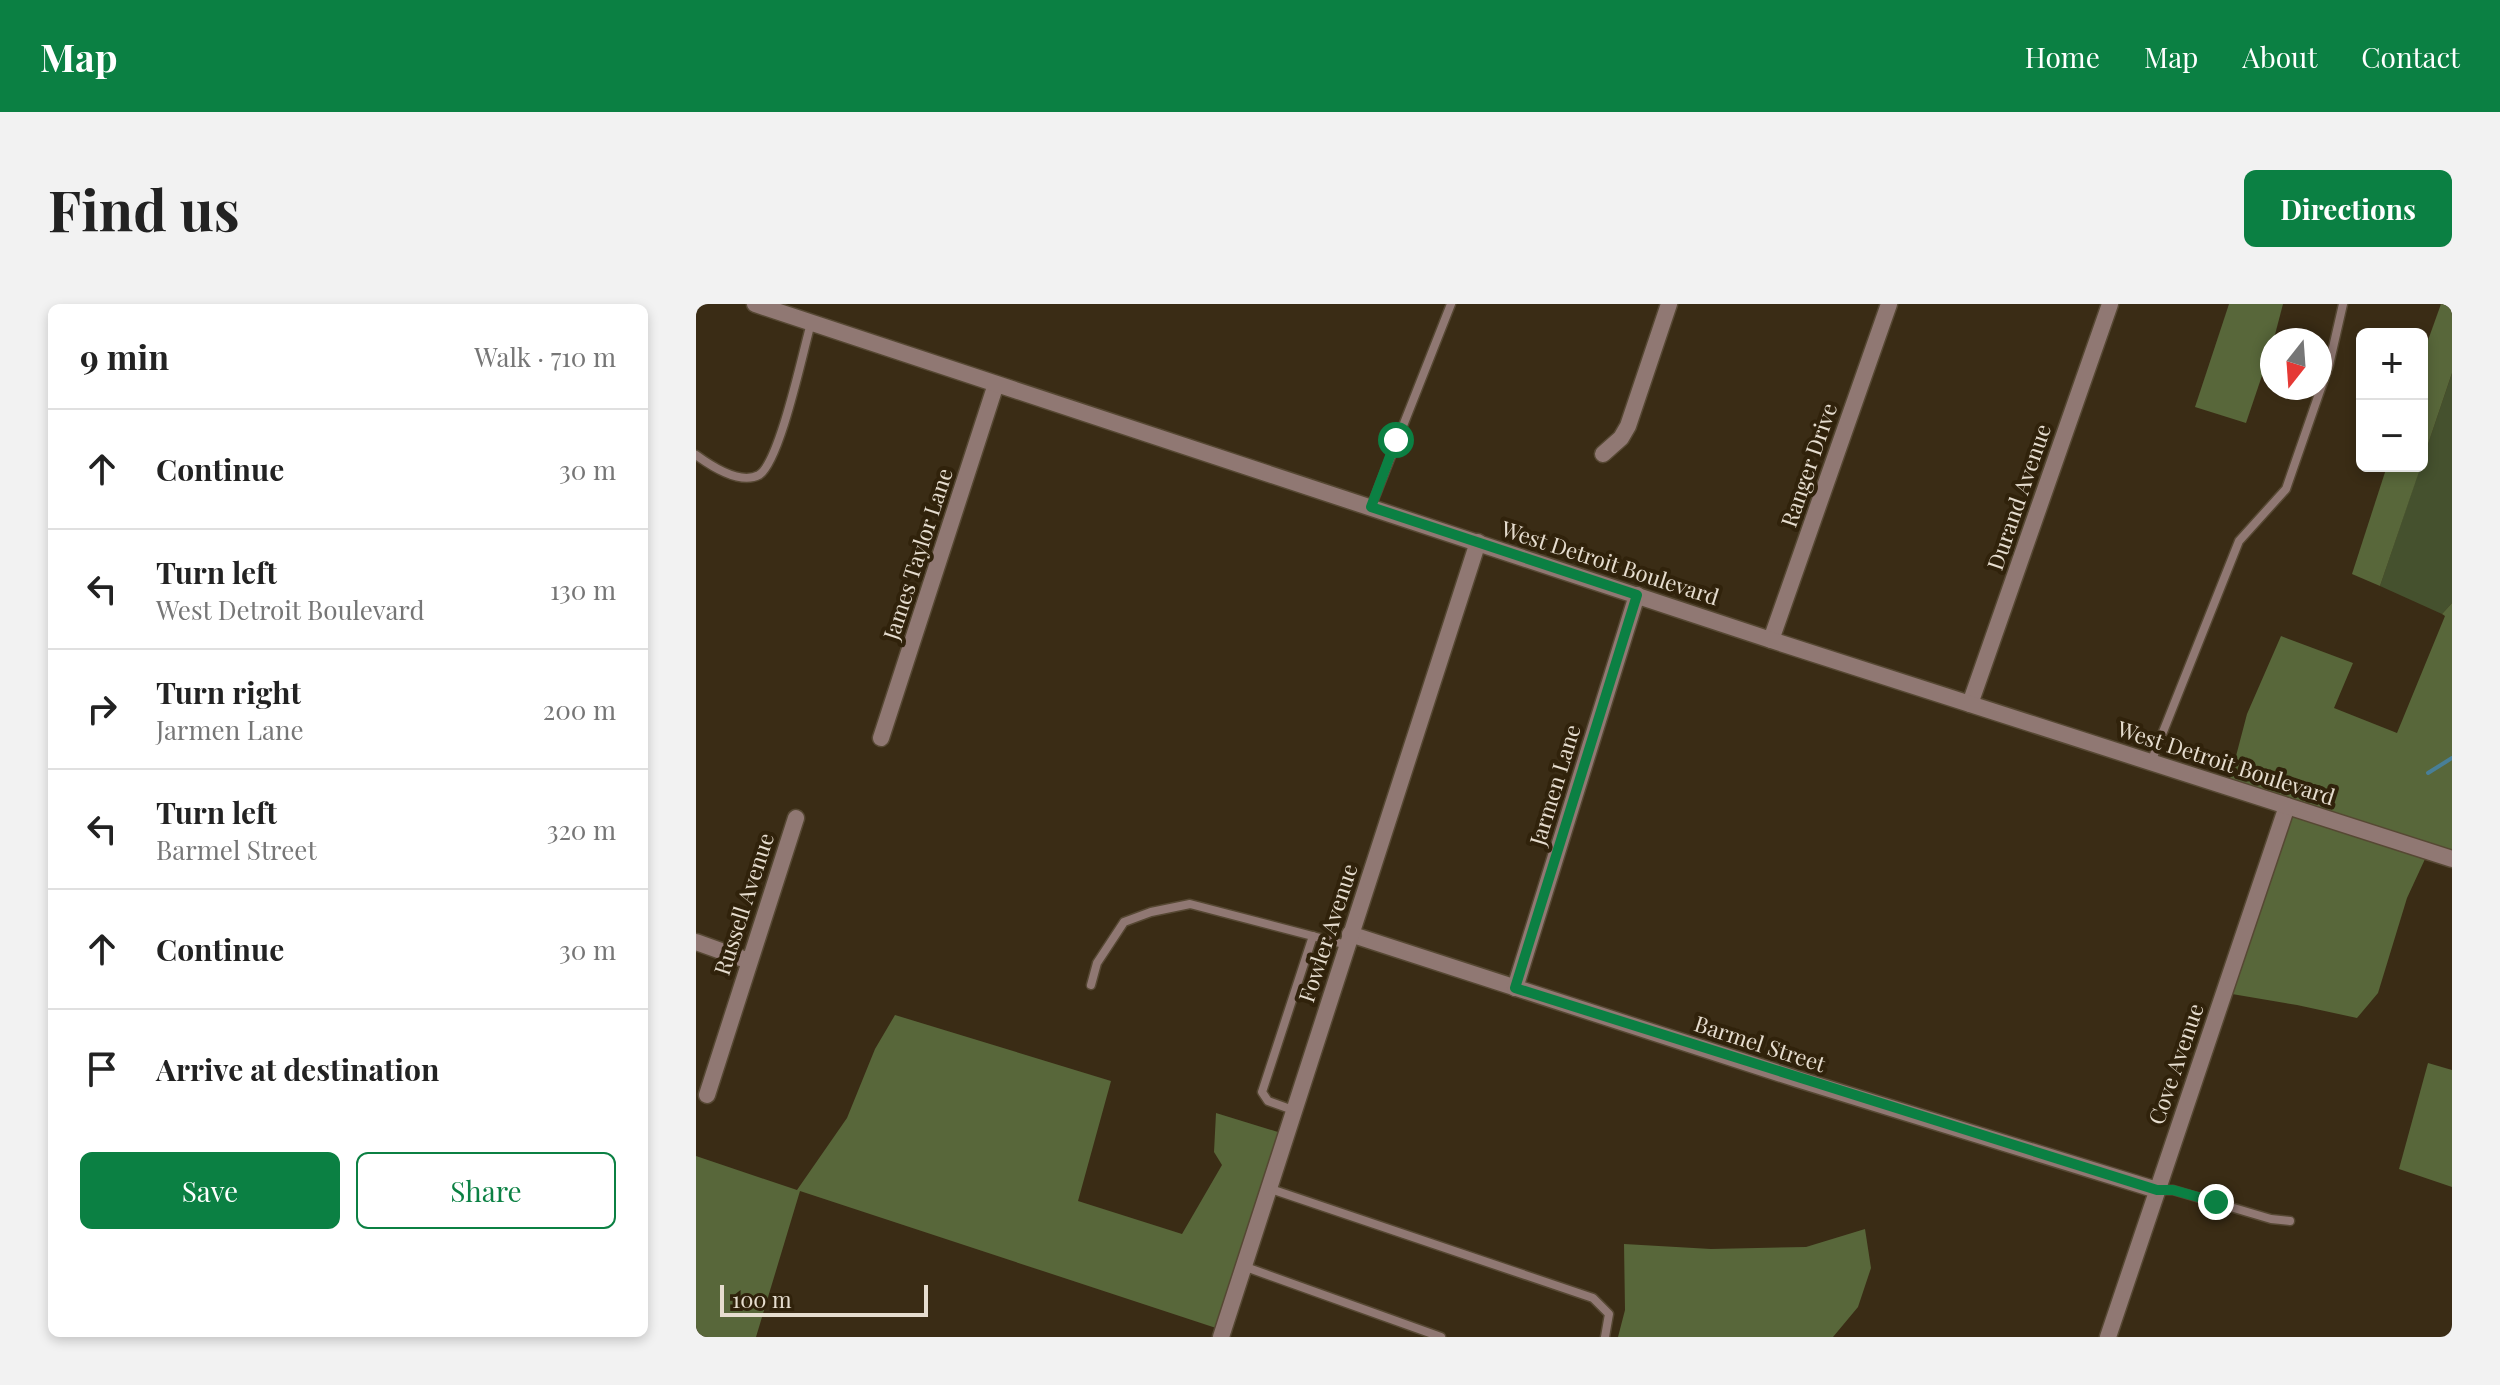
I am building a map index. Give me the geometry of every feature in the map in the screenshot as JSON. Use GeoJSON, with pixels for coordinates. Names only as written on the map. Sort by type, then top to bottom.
{"type":"FeatureCollection","features":[{"type":"Feature","properties":{"kind":"street","name":"West Detroit Boulevard"},"geometry":{"type":"LineString","coordinates":[[755,304],[1771,640],[2452,859]]}},
{"type":"Feature","properties":{"kind":"street"},"geometry":{"type":"LineString","coordinates":[[1603,454],[1621,438],[1628,426],[1669,304]]}},
{"type":"Feature","properties":{"kind":"street","name":"Ranger Drive"},"geometry":{"type":"LineString","coordinates":[[1771,640],[1889,304]]}},
{"type":"Feature","properties":{"kind":"street","name":"Durand Avenue"},"geometry":{"type":"LineString","coordinates":[[1970,704],[2110,304]]}},
{"type":"Feature","properties":{"kind":"street","name":"James Taylor Lane"},"geometry":{"type":"LineString","coordinates":[[881,738],[996,384]]}},
{"type":"Feature","properties":{"kind":"street","name":"Fowler Avenue"},"geometry":{"type":"LineString","coordinates":[[1221,1337],[1478,542]]}},
{"type":"Feature","properties":{"kind":"street","name":"Jarmen Lane"},"geometry":{"type":"LineString","coordinates":[[1515,988],[1637,595]]}},
{"type":"Feature","properties":{"kind":"street","name":"Cove Avenue"},"geometry":{"type":"LineString","coordinates":[[2108,1337],[2287,806]]}},
{"type":"Feature","properties":{"kind":"street","name":"Russell Avenue"},"geometry":{"type":"LineString","coordinates":[[707,1095],[796,818]]}},
{"type":"Feature","properties":{"kind":"street","name":"Barmel Street"},"geometry":{"type":"LineString","coordinates":[[1349,940],[1515,988],[1811,1084],[2157,1190]]}},
{"type":"Feature","properties":{"kind":"street"},"geometry":{"type":"LineString","coordinates":[[696,942],[749,961]]}},
{"type":"Feature","properties":{"kind":"lane"},"geometry":{"type":"LineString","coordinates":[[1371,507],[1451,304]]}},
{"type":"Feature","properties":{"kind":"lane"},"geometry":{"type":"LineString","coordinates":[[2151,762],[2239,541],[2286,489],[2329,365],[2343,304]]}},
{"type":"Feature","properties":{"kind":"lane"},"geometry":{"type":"LineString","coordinates":[[696,455],[718,470],[751,478],[761,474],[768,465],[787,416],[811,323]]}},
{"type":"Feature","properties":{"kind":"lane"},"geometry":{"type":"LineString","coordinates":[[1091,985],[1097,963],[1124,922],[1177,906],[1190,904],[1313,936],[1349,940]]}},
{"type":"Feature","properties":{"kind":"lane"},"geometry":{"type":"LineString","coordinates":[[1293,1110],[1268,1101],[1262,1092],[1313,936]]}},
{"type":"Feature","properties":{"kind":"lane"},"geometry":{"type":"LineString","coordinates":[[1268,1188],[1593,1298],[1609,1314],[1605,1337]]}},
{"type":"Feature","properties":{"kind":"lane"},"geometry":{"type":"LineString","coordinates":[[2157,1190],[2173,1190],[2271,1219],[2290,1221]]}},
{"type":"Feature","properties":{"kind":"lane"},"geometry":{"type":"LineString","coordinates":[[1242,1265],[1441,1337]]}},
{"type":"Feature","properties":{"kind":"green space"},"geometry":{"type":"Polygon","coordinates":[[[2229,304],[2283,304],[2277,328],[2260,328],[2260,382],[2246,423],[2195,407],[2229,304]]]}},
{"type":"Feature","properties":{"kind":"green space"},"geometry":{"type":"Polygon","coordinates":[[[2441,304],[2452,304],[2452,373],[2428,444],[2428,400],[2428,340],[2441,304]]]}},
{"type":"Feature","properties":{"kind":"green space"},"geometry":{"type":"Polygon","coordinates":[[[2452,373],[2452,603],[2442,614],[2380,586],[2419,472],[2428,472],[2428,444],[2452,373]]]}},
{"type":"Feature","properties":{"kind":"green space"},"geometry":{"type":"Polygon","coordinates":[[[2385,472],[2419,472],[2380,586],[2352,574],[2385,472]]]}},
{"type":"Feature","properties":{"kind":"green space"},"geometry":{"type":"Polygon","coordinates":[[[2452,603],[2452,850],[2230,779],[2247,714],[2281,636],[2353,663],[2334,708],[2397,733],[2445,616],[2442,614],[2452,603]]]}},
{"type":"Feature","properties":{"kind":"green space"},"geometry":{"type":"Polygon","coordinates":[[[2291,815],[2425,859],[2407,898],[2378,993],[2357,1018],[2232,994],[2291,815]]]}},
{"type":"Feature","properties":{"kind":"green space"},"geometry":{"type":"Polygon","coordinates":[[[895,1015],[1111,1081],[1078,1201],[1182,1234],[1222,1165],[1214,1152],[1216,1113],[1278,1132],[1216,1328],[800,1191],[756,1337],[696,1337],[696,1156],[797,1190],[847,1118],[875,1049],[895,1015]]]}},
{"type":"Feature","properties":{"kind":"green space"},"geometry":{"type":"Polygon","coordinates":[[[2428,1063],[2452,1070],[2452,1187],[2399,1169],[2428,1063]]]}},
{"type":"Feature","properties":{"kind":"green space"},"geometry":{"type":"Polygon","coordinates":[[[1865,1229],[1871,1268],[1858,1307],[1833,1337],[1618,1337],[1625,1310],[1624,1244],[1711,1249],[1806,1247],[1865,1229]]]}},
{"type":"Feature","properties":{"kind":"waterway"},"geometry":{"type":"LineString","coordinates":[[2428,773],[2452,758]]}},
{"type":"Feature","properties":{"kind":"route"},"geometry":{"type":"LineString","coordinates":[[1396,440],[1371,507],[1637,595],[1515,988],[2157,1190],[2173,1190],[2216,1202]]}}]}
